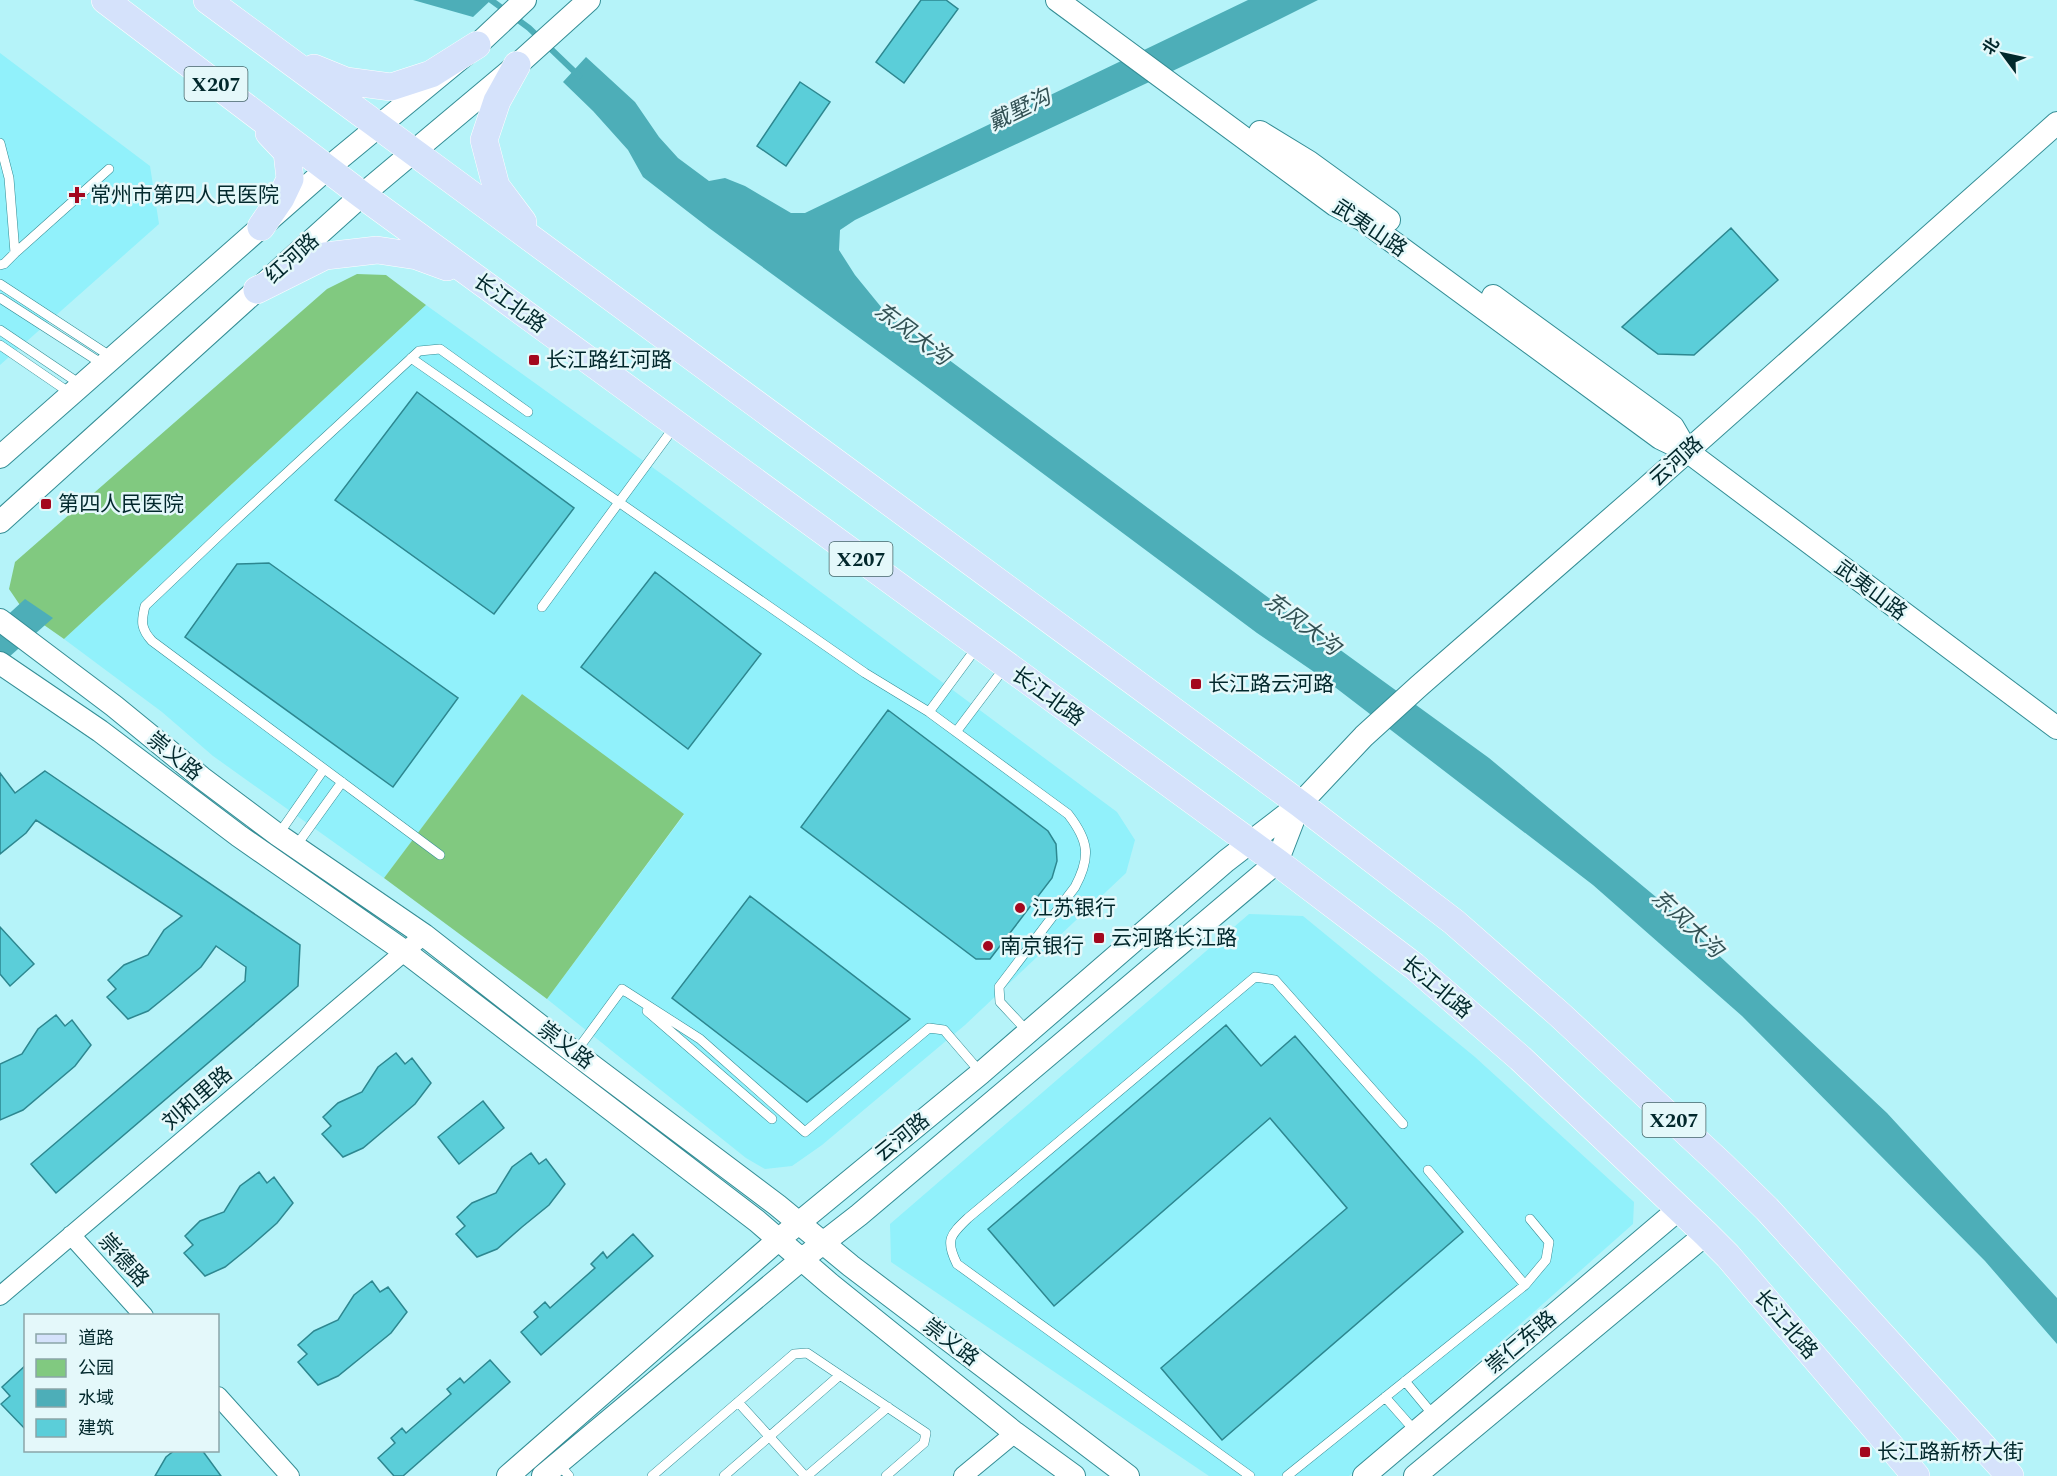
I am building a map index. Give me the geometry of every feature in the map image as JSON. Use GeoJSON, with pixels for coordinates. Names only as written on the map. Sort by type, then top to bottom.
{"type":"FeatureCollection","features":[{"type":"Feature","properties":{"kind":"main road","name":"长江北路"},"geometry":{"type":"LineString","coordinates":[[105,0],[362,195],[1276,862],[1414,966],[1520,1058],[1728,1256],[1916,1476]]}},
{"type":"Feature","properties":{"kind":"main road","name":"X207"},"geometry":{"type":"LineString","coordinates":[[207,0],[1300,804],[1454,922],[1559,1014],[1767,1209],[2010,1476]]}},
{"type":"Feature","properties":{"kind":"main road"},"geometry":{"type":"LineString","coordinates":[[282,55],[346,81],[391,87],[431,74],[477,45]]}},
{"type":"Feature","properties":{"kind":"main road"},"geometry":{"type":"LineString","coordinates":[[517,65],[497,101],[484,140],[496,186],[542,247]]}},
{"type":"Feature","properties":{"kind":"main road"},"geometry":{"type":"LineString","coordinates":[[235,98],[287,152],[290,179],[281,198],[261,227]]}},
{"type":"Feature","properties":{"kind":"main road"},"geometry":{"type":"LineString","coordinates":[[257,290],[325,256],[377,250],[417,256],[473,276]]}},
{"type":"Feature","properties":{"kind":"street","name":"红河路"},"geometry":{"type":"LineString","coordinates":[[0,457],[328,168],[477,45],[525,0]]}},
{"type":"Feature","properties":{"kind":"street","name":"红河路"},"geometry":{"type":"LineString","coordinates":[[0,522],[362,195],[517,65],[589,0]]}},
{"type":"Feature","properties":{"kind":"street","name":"武夷山路"},"geometry":{"type":"LineString","coordinates":[[1057,0],[1133,48]]}},
{"type":"Feature","properties":{"kind":"street","name":"武夷山路"},"geometry":{"type":"LineString","coordinates":[[1082,0],[1133,48],[1175,81],[1309,162],[1673,427],[1687,451],[2057,728]]}},
{"type":"Feature","properties":{"kind":"street","name":"云河路"},"geometry":{"type":"LineString","coordinates":[[508,1476],[778,1240],[981,1073],[1226,861],[1300,804],[1364,736],[1419,686],[2057,123]]}},
{"type":"Feature","properties":{"kind":"street","name":"崇义路"},"geometry":{"type":"LineString","coordinates":[[0,620],[114,706],[202,778],[287,841],[424,935],[1128,1476]]}},
{"type":"Feature","properties":{"kind":"street","name":"崇义路"},"geometry":{"type":"LineString","coordinates":[[8,669],[100,731],[239,836],[404,951],[748,1214],[801,1260],[1015,1433],[1074,1476]]}},
{"type":"Feature","properties":{"kind":"street","name":"云河路"},"geometry":{"type":"LineString","coordinates":[[557,1472],[801,1260],[868,1207],[1276,862],[1300,804]]}},
{"type":"Feature","properties":{"kind":"street","name":"刘和里路"},"geometry":{"type":"LineString","coordinates":[[0,1296],[424,935]]}},
{"type":"Feature","properties":{"kind":"street","name":"崇仁东路"},"geometry":{"type":"LineString","coordinates":[[1364,1476],[1679,1209]]}},
{"type":"Feature","properties":{"kind":"street","name":"崇仁东路"},"geometry":{"type":"LineString","coordinates":[[1415,1476],[1706,1234]]}},
{"type":"Feature","properties":{"kind":"street","name":"崇德路"},"geometry":{"type":"LineString","coordinates":[[71,1235],[142,1314]]}},
{"type":"Feature","properties":{"kind":"street"},"geometry":{"type":"LineString","coordinates":[[219,1397],[290,1476]]}},
{"type":"Feature","properties":{"kind":"street"},"geometry":{"type":"LineString","coordinates":[[963,1476],[1015,1433]]}},
{"type":"Feature","properties":{"kind":"lane"},"geometry":{"type":"LineString","coordinates":[[0,143],[9,178],[15,254]]}},
{"type":"Feature","properties":{"kind":"lane"},"geometry":{"type":"LineString","coordinates":[[0,265],[4,264],[109,169]]}},
{"type":"Feature","properties":{"kind":"lane"},"geometry":{"type":"LineString","coordinates":[[0,284],[109,362]]}},
{"type":"Feature","properties":{"kind":"lane"},"geometry":{"type":"LineString","coordinates":[[0,298],[109,362]]}},
{"type":"Feature","properties":{"kind":"lane"},"geometry":{"type":"LineString","coordinates":[[0,330],[77,389]]}},
{"type":"Feature","properties":{"kind":"lane"},"geometry":{"type":"LineString","coordinates":[[0,345],[77,389]]}},
{"type":"Feature","properties":{"kind":"lane"},"geometry":{"type":"LineString","coordinates":[[440,855],[152,641],[143,631],[141,620],[145,606],[418,351],[440,349],[528,412]]}},
{"type":"Feature","properties":{"kind":"lane"},"geometry":{"type":"LineString","coordinates":[[411,358],[865,673],[929,712],[1068,814],[1082,832],[1086,852],[1084,871],[1075,887],[999,987],[1000,1002],[1028,1032]]}},
{"type":"Feature","properties":{"kind":"lane"},"geometry":{"type":"LineString","coordinates":[[542,607],[676,424]]}},
{"type":"Feature","properties":{"kind":"lane"},"geometry":{"type":"LineString","coordinates":[[929,712],[978,645]]}},
{"type":"Feature","properties":{"kind":"lane"},"geometry":{"type":"LineString","coordinates":[[956,732],[1006,665]]}},
{"type":"Feature","properties":{"kind":"lane"},"geometry":{"type":"LineString","coordinates":[[287,841],[324,769]]}},
{"type":"Feature","properties":{"kind":"lane"},"geometry":{"type":"LineString","coordinates":[[287,841],[342,782]]}},
{"type":"Feature","properties":{"kind":"lane"},"geometry":{"type":"LineString","coordinates":[[1250,1476],[957,1264],[950,1250],[953,1233],[977,1210],[1255,977],[1275,980],[1403,1124]]}},
{"type":"Feature","properties":{"kind":"lane"},"geometry":{"type":"LineString","coordinates":[[575,1053],[622,989]]}},
{"type":"Feature","properties":{"kind":"lane"},"geometry":{"type":"LineString","coordinates":[[622,989],[700,1039],[805,1132],[929,1028],[944,1030],[981,1073]]}},
{"type":"Feature","properties":{"kind":"lane"},"geometry":{"type":"LineString","coordinates":[[622,989],[772,1119]]}},
{"type":"Feature","properties":{"kind":"lane"},"geometry":{"type":"LineString","coordinates":[[1428,1170],[1525,1285]]}},
{"type":"Feature","properties":{"kind":"lane"},"geometry":{"type":"LineString","coordinates":[[1287,1476],[1525,1285],[1546,1260],[1549,1242],[1530,1219]]}},
{"type":"Feature","properties":{"kind":"lane"},"geometry":{"type":"LineString","coordinates":[[652,1476],[794,1354],[807,1353],[926,1433],[924,1443],[886,1476]]}},
{"type":"Feature","properties":{"kind":"lane"},"geometry":{"type":"LineString","coordinates":[[724,1476],[840,1375]]}},
{"type":"Feature","properties":{"kind":"lane"},"geometry":{"type":"LineString","coordinates":[[1405,1381],[1434,1416]]}},
{"type":"Feature","properties":{"kind":"lane"},"geometry":{"type":"LineString","coordinates":[[1385,1396],[1416,1431]]}},
{"type":"Feature","properties":{"kind":"lane"},"geometry":{"type":"LineString","coordinates":[[738,1402],[806,1476],[888,1407]]}},
{"type":"Feature","properties":{"kind":"shaded area","name":"常州市第四人民医院"},"geometry":{"type":"Polygon","coordinates":[[[0,53],[150,166],[159,224],[0,365],[0,53]]]}},
{"type":"Feature","properties":{"kind":"shaded area"},"geometry":{"type":"Polygon","coordinates":[[[426,305],[677,485],[1117,812],[1135,840],[1126,873],[965,1025],[822,1145],[792,1166],[765,1169],[746,1158],[547,999],[684,815],[522,694],[384,878],[213,756],[162,712],[64,639],[426,305]]]}},
{"type":"Feature","properties":{"kind":"shaded area"},"geometry":{"type":"Polygon","coordinates":[[[1249,914],[1303,916],[1475,1057],[1634,1202],[1633,1224],[1349,1476],[1209,1476],[891,1262],[890,1224],[1249,914]]]}},
{"type":"Feature","properties":{"kind":"green space"},"geometry":{"type":"Polygon","coordinates":[[[357,274],[386,275],[426,305],[64,639],[24,611],[9,589],[15,562],[327,289],[357,274]]]}},
{"type":"Feature","properties":{"kind":"green space"},"geometry":{"type":"Polygon","coordinates":[[[522,694],[684,814],[547,999],[384,878],[522,694]]]}},
{"type":"Feature","properties":{"kind":"water"},"geometry":{"type":"Polygon","coordinates":[[[413,0],[491,0],[473,17],[413,0]]]}},
{"type":"Feature","properties":{"kind":"water"},"geometry":{"type":"Polygon","coordinates":[[[1248,0],[1318,0],[855,220],[840,230],[839,250],[855,275],[886,313],[1277,604],[1489,758],[1662,902],[1887,1113],[2057,1298],[2057,1344],[1985,1261],[1742,1016],[1593,885],[1323,678],[1257,633],[643,177],[628,150],[563,82],[586,57],[635,102],[659,137],[678,158],[709,181],[725,178],[745,186],[791,213],[805,213],[1248,0]]]}},
{"type":"Feature","properties":{"kind":"water"},"geometry":{"type":"Polygon","coordinates":[[[25,599],[53,618],[0,665],[0,622],[25,599]]]}},
{"type":"Feature","properties":{"kind":"building"},"geometry":{"type":"Polygon","coordinates":[[[921,0],[946,0],[958,9],[904,83],[876,62],[921,0]]]}},
{"type":"Feature","properties":{"kind":"building"},"geometry":{"type":"Polygon","coordinates":[[[800,82],[830,102],[786,166],[757,146],[800,82]]]}},
{"type":"Feature","properties":{"kind":"building"},"geometry":{"type":"Polygon","coordinates":[[[1731,228],[1778,280],[1694,355],[1658,354],[1622,327],[1731,228]]]}},
{"type":"Feature","properties":{"kind":"building"},"geometry":{"type":"Polygon","coordinates":[[[417,392],[574,508],[494,614],[335,500],[417,392]]]}},
{"type":"Feature","properties":{"kind":"building"},"geometry":{"type":"Polygon","coordinates":[[[269,563],[458,698],[393,787],[185,637],[237,564],[269,563]]]}},
{"type":"Feature","properties":{"kind":"building"},"geometry":{"type":"Polygon","coordinates":[[[655,572],[761,654],[688,749],[581,667],[655,572]]]}},
{"type":"Feature","properties":{"kind":"building"},"geometry":{"type":"Polygon","coordinates":[[[888,710],[1048,831],[1056,844],[1057,861],[1052,878],[990,959],[976,959],[801,827],[888,710]]]}},
{"type":"Feature","properties":{"kind":"building"},"geometry":{"type":"Polygon","coordinates":[[[45,771],[300,945],[298,986],[56,1193],[31,1164],[245,981],[246,967],[216,946],[201,967],[174,990],[148,1011],[128,1019],[107,997],[116,989],[108,980],[124,965],[148,955],[164,930],[182,916],[36,820],[26,833],[0,854],[0,773],[15,793],[45,771]]]}},
{"type":"Feature","properties":{"kind":"building"},"geometry":{"type":"Polygon","coordinates":[[[750,896],[910,1019],[807,1102],[672,998],[750,896]]]}},
{"type":"Feature","properties":{"kind":"building"},"geometry":{"type":"Polygon","coordinates":[[[0,927],[34,964],[10,986],[0,974],[0,927]]]}},
{"type":"Feature","properties":{"kind":"building"},"geometry":{"type":"Polygon","coordinates":[[[56,1015],[65,1026],[72,1020],[91,1045],[75,1066],[23,1110],[0,1120],[0,1064],[22,1054],[38,1029],[56,1015]]]}},
{"type":"Feature","properties":{"kind":"building"},"geometry":{"type":"Polygon","coordinates":[[[1226,1025],[1261,1066],[1295,1036],[1463,1232],[1222,1440],[1161,1368],[1347,1208],[1270,1118],[1054,1306],[988,1229],[1226,1025]]]}},
{"type":"Feature","properties":{"kind":"building"},"geometry":{"type":"Polygon","coordinates":[[[396,1053],[405,1064],[412,1058],[431,1083],[415,1104],[388,1127],[363,1148],[343,1157],[322,1134],[331,1126],[323,1117],[338,1103],[362,1092],[378,1067],[396,1053]]]}},
{"type":"Feature","properties":{"kind":"building"},"geometry":{"type":"Polygon","coordinates":[[[483,1101],[504,1128],[459,1164],[438,1137],[483,1101]]]}},
{"type":"Feature","properties":{"kind":"building"},"geometry":{"type":"Polygon","coordinates":[[[531,1153],[539,1164],[546,1159],[565,1184],[549,1205],[497,1249],[477,1257],[456,1234],[465,1226],[457,1217],[472,1203],[496,1193],[512,1167],[531,1153]]]}},
{"type":"Feature","properties":{"kind":"building"},"geometry":{"type":"Polygon","coordinates":[[[259,1172],[267,1183],[274,1177],[293,1203],[277,1223],[251,1246],[225,1267],[205,1276],[184,1253],[193,1245],[185,1236],[200,1221],[224,1212],[240,1186],[259,1172]]]}},
{"type":"Feature","properties":{"kind":"building"},"geometry":{"type":"Polygon","coordinates":[[[633,1234],[653,1256],[541,1355],[521,1332],[538,1317],[534,1312],[545,1302],[550,1308],[595,1268],[591,1264],[603,1252],[607,1258],[633,1234]]]}},
{"type":"Feature","properties":{"kind":"building"},"geometry":{"type":"Polygon","coordinates":[[[372,1281],[380,1292],[388,1287],[407,1312],[391,1333],[338,1376],[318,1385],[298,1362],[307,1354],[298,1345],[314,1331],[338,1320],[354,1295],[372,1281]]]}},
{"type":"Feature","properties":{"kind":"building"},"geometry":{"type":"Polygon","coordinates":[[[490,1360],[510,1382],[403,1476],[394,1476],[378,1458],[395,1443],[391,1438],[402,1428],[406,1433],[451,1394],[447,1389],[460,1378],[464,1383],[490,1360]]]}},
{"type":"Feature","properties":{"kind":"building"},"geometry":{"type":"Polygon","coordinates":[[[24,1367],[24,1428],[1,1404],[10,1396],[2,1387],[24,1367]]]}},
{"type":"Feature","properties":{"kind":"building"},"geometry":{"type":"Polygon","coordinates":[[[172,1452],[203,1452],[221,1476],[155,1476],[166,1457],[172,1452]]]}},
{"type":"Feature","properties":{"kind":"waterway","name":"东风大沟"},"geometry":{"type":"LineString","coordinates":[[491,0],[529,28],[579,76]]}},
{"type":"Feature","properties":{"kind":"place","name":"常州市第四人民医院"},"geometry":{"type":"Point","coordinates":[77,195]}},
{"type":"Feature","properties":{"kind":"place","name":"长江路红河路"},"geometry":{"type":"Point","coordinates":[534,360]}},
{"type":"Feature","properties":{"kind":"place","name":"第四人民医院"},"geometry":{"type":"Point","coordinates":[46,504]}},
{"type":"Feature","properties":{"kind":"place","name":"长江路云河路"},"geometry":{"type":"Point","coordinates":[1196,684]}},
{"type":"Feature","properties":{"kind":"place","name":"江苏银行"},"geometry":{"type":"Point","coordinates":[1020,908]}},
{"type":"Feature","properties":{"kind":"place","name":"云河路长江路"},"geometry":{"type":"Point","coordinates":[1099,938]}},
{"type":"Feature","properties":{"kind":"place","name":"南京银行"},"geometry":{"type":"Point","coordinates":[988,946]}},
{"type":"Feature","properties":{"kind":"place","name":"长江路新桥大街"},"geometry":{"type":"Point","coordinates":[1865,1452]}},
{"type":"Feature","properties":{"kind":"water label","name":"戴墅沟"},"geometry":{"type":"Point","coordinates":[1019,109]}}]}
